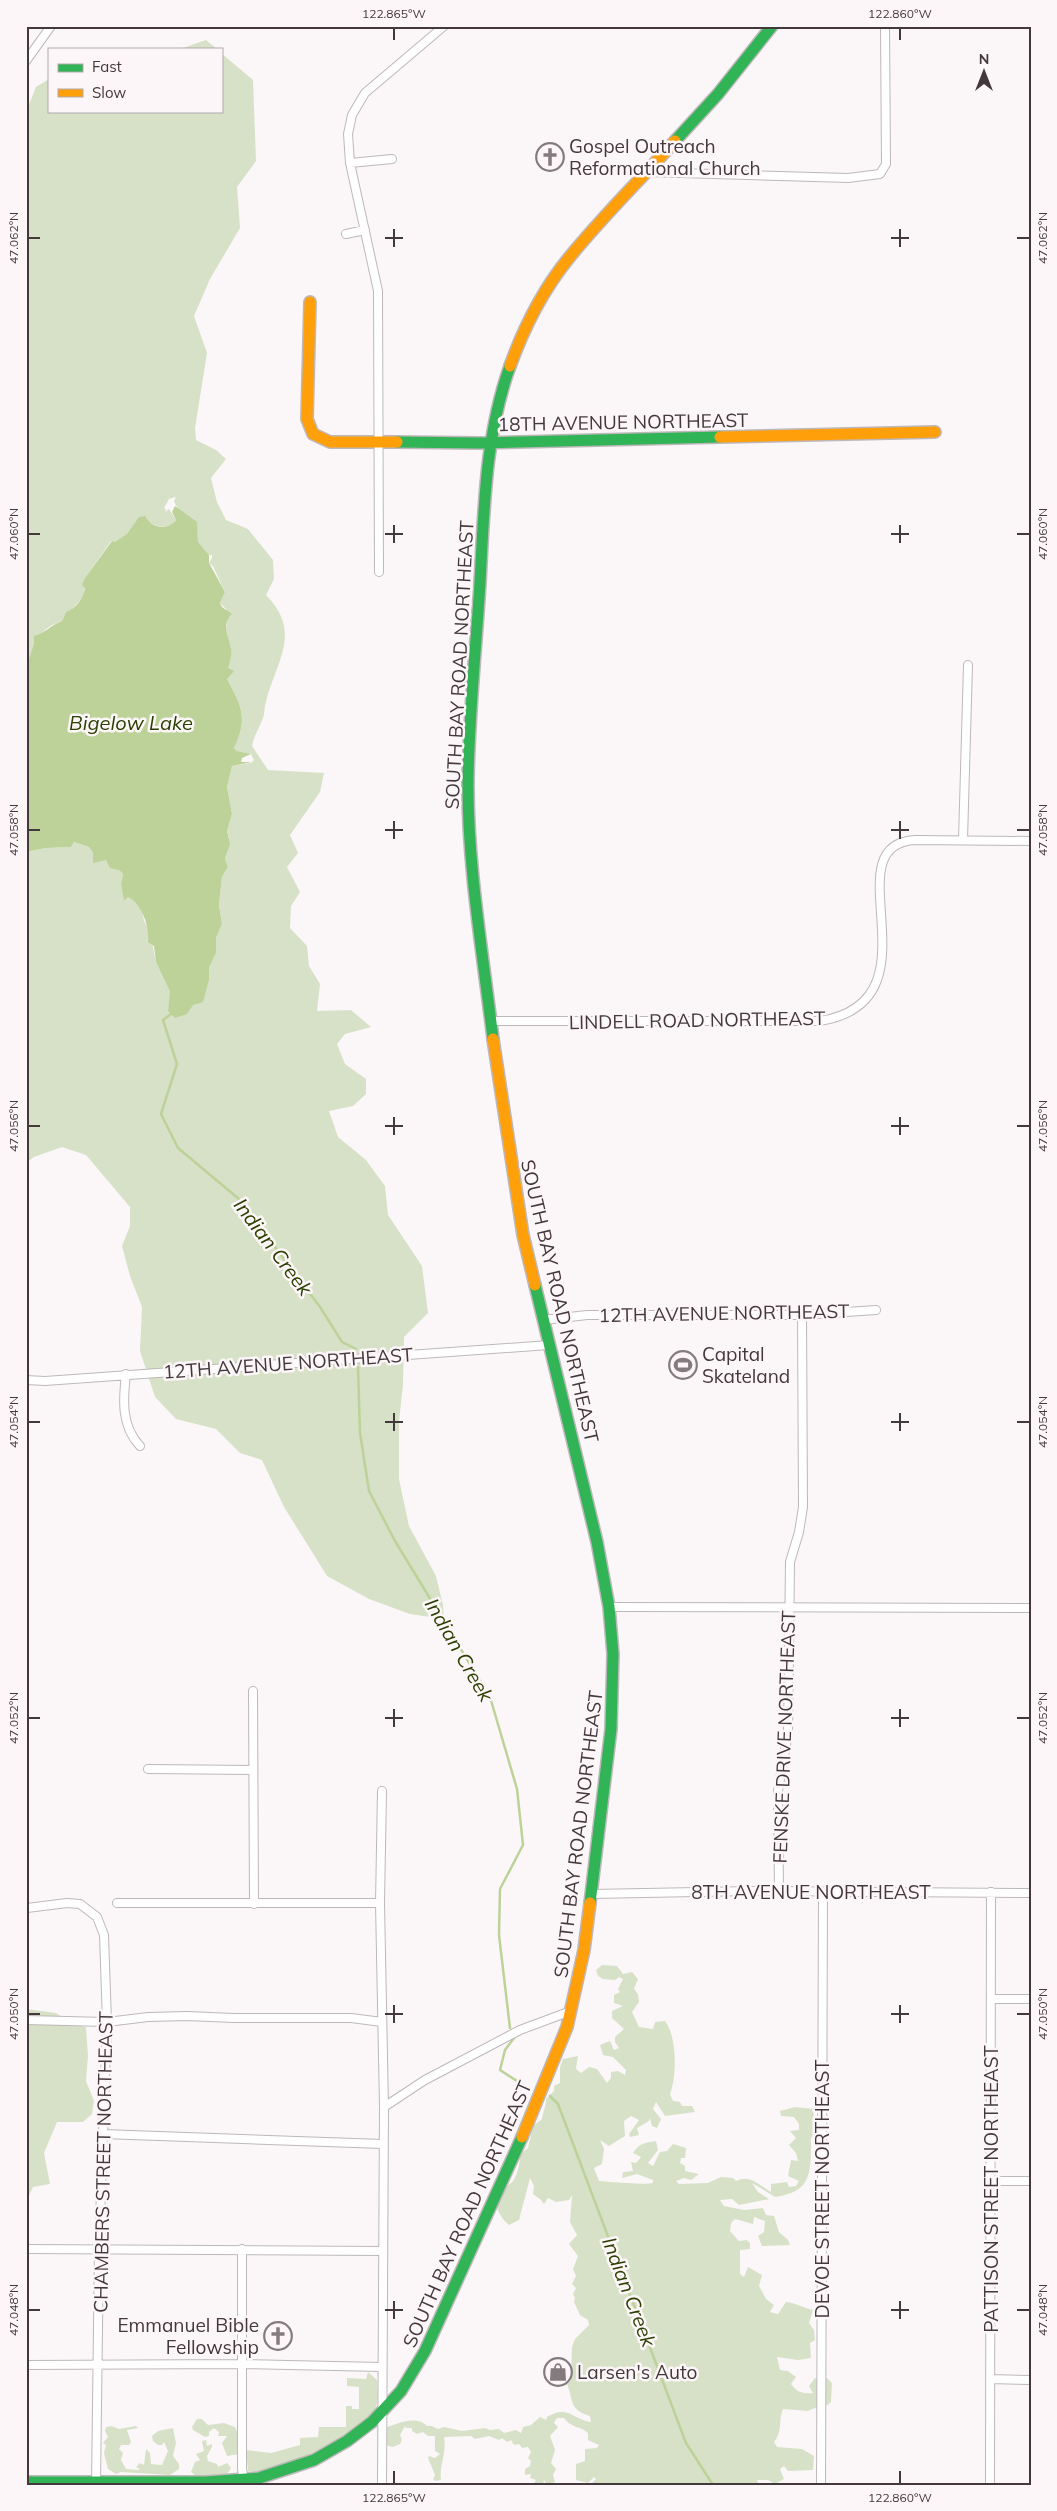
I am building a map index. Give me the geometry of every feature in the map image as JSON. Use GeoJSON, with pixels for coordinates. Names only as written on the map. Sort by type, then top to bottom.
{"type":"FeatureCollection","features":[{"type":"Feature","properties":{"kind":"street"},"geometry":{"type":"LineString","coordinates":[[26,61],[51,26]]}},
{"type":"Feature","properties":{"kind":"street"},"geometry":{"type":"LineString","coordinates":[[379,572],[378,291],[350,163],[348,134],[352,115],[358,103],[374,84],[444,26]]}},
{"type":"Feature","properties":{"kind":"street","name":"SOUTH BAY ROAD NORTHEAST"},"geometry":{"type":"LineString","coordinates":[[26,2482],[244,2482],[279,2473],[314,2460],[347,2441],[383,2412],[409,2379],[425,2351],[534,2110],[556,2057],[571,2011],[584,1950],[612,1729],[613,1654],[608,1607],[597,1542],[523,1235],[508,1148],[490,1021],[474,884],[468,780],[485,492],[495,415],[507,372],[527,325],[540,301],[567,260],[741,67],[772,26]]}},
{"type":"Feature","properties":{"kind":"street"},"geometry":{"type":"LineString","coordinates":[[647,172],[848,178],[880,174],[886,164],[885,26]]}},
{"type":"Feature","properties":{"kind":"street"},"geometry":{"type":"LineString","coordinates":[[350,163],[392,159]]}},
{"type":"Feature","properties":{"kind":"street"},"geometry":{"type":"LineString","coordinates":[[346,234],[365,230]]}},
{"type":"Feature","properties":{"kind":"street","name":"18TH AVENUE NORTHEAST"},"geometry":{"type":"LineString","coordinates":[[310,302],[307,409],[309,429],[313,434],[330,442],[490,443],[934,432]]}},
{"type":"Feature","properties":{"kind":"street"},"geometry":{"type":"LineString","coordinates":[[962,840],[968,665]]}},
{"type":"Feature","properties":{"kind":"street","name":"LINDELL ROAD NORTHEAST"},"geometry":{"type":"LineString","coordinates":[[490,1021],[820,1021],[839,1018],[864,1004],[879,977],[882,953],[881,870],[887,851],[904,840],[1031,841]]}},
{"type":"Feature","properties":{"kind":"street","name":"12TH AVENUE NORTHEAST"},"geometry":{"type":"LineString","coordinates":[[543,1320],[587,1315],[802,1315],[876,1310]]}},
{"type":"Feature","properties":{"kind":"street","name":"FENSKE DRIVE NORTHEAST"},"geometry":{"type":"LineString","coordinates":[[779,1890],[778,1791],[788,1733],[790,1562],[799,1532],[803,1507],[802,1315]]}},
{"type":"Feature","properties":{"kind":"street","name":"12TH AVENUE NORTHEAST"},"geometry":{"type":"LineString","coordinates":[[26,1380],[45,1381],[549,1345]]}},
{"type":"Feature","properties":{"kind":"street"},"geometry":{"type":"LineString","coordinates":[[126,1374],[125,1420],[130,1434],[140,1446]]}},
{"type":"Feature","properties":{"kind":"street"},"geometry":{"type":"LineString","coordinates":[[608,1607],[1031,1608]]}},
{"type":"Feature","properties":{"kind":"street"},"geometry":{"type":"LineString","coordinates":[[253,1691],[254,1904]]}},
{"type":"Feature","properties":{"kind":"street"},"geometry":{"type":"LineString","coordinates":[[148,1769],[253,1770]]}},
{"type":"Feature","properties":{"kind":"street"},"geometry":{"type":"LineString","coordinates":[[382,1791],[380,1903],[384,2107],[382,2485]]}},
{"type":"Feature","properties":{"kind":"street","name":"8TH AVENUE NORTHEAST"},"geometry":{"type":"LineString","coordinates":[[591,1894],[779,1890],[823,1893],[1031,1893]]}},
{"type":"Feature","properties":{"kind":"street","name":"PATTISON STREET NORTHEAST"},"geometry":{"type":"LineString","coordinates":[[990,2485],[992,1892]]}},
{"type":"Feature","properties":{"kind":"street","name":"DEVOE STREET NORTHEAST"},"geometry":{"type":"LineString","coordinates":[[821,2485],[823,1893]]}},
{"type":"Feature","properties":{"kind":"street","name":"CHAMBERS STREET NORTHEAST"},"geometry":{"type":"LineString","coordinates":[[27,1908],[67,1902],[80,1904],[98,1917],[104,1935],[107,2022],[99,2248],[96,2483]]}},
{"type":"Feature","properties":{"kind":"street"},"geometry":{"type":"LineString","coordinates":[[117,1903],[380,1903]]}},
{"type":"Feature","properties":{"kind":"street"},"geometry":{"type":"LineString","coordinates":[[991,1999],[1031,1999]]}},
{"type":"Feature","properties":{"kind":"street"},"geometry":{"type":"LineString","coordinates":[[384,2107],[425,2080],[520,2030],[571,2011]]}},
{"type":"Feature","properties":{"kind":"street"},"geometry":{"type":"LineString","coordinates":[[26,2020],[107,2022],[148,2017],[187,2016],[351,2018],[382,2022]]}},
{"type":"Feature","properties":{"kind":"street"},"geometry":{"type":"LineString","coordinates":[[103,2134],[383,2144]]}},
{"type":"Feature","properties":{"kind":"street"},"geometry":{"type":"LineString","coordinates":[[990,2181],[1031,2181]]}},
{"type":"Feature","properties":{"kind":"street"},"geometry":{"type":"LineString","coordinates":[[26,2249],[383,2250]]}},
{"type":"Feature","properties":{"kind":"street"},"geometry":{"type":"LineString","coordinates":[[242,2249],[241,2364],[244,2482]]}},
{"type":"Feature","properties":{"kind":"street"},"geometry":{"type":"LineString","coordinates":[[26,2365],[241,2364],[382,2367]]}},
{"type":"Feature","properties":{"kind":"street"},"geometry":{"type":"LineString","coordinates":[[990,2379],[1031,2380]]}},
{"type":"Feature","properties":{"kind":"shaded area"},"geometry":{"type":"Polygon","coordinates":[[[206,40],[216,48],[183,48],[206,40]]]}},
{"type":"Feature","properties":{"kind":"shaded area"},"geometry":{"type":"Polygon","coordinates":[[[222,54],[253,80],[256,161],[237,187],[240,228],[210,279],[194,316],[207,353],[195,428],[196,440],[216,450],[226,459],[211,478],[217,502],[226,520],[248,529],[273,560],[274,579],[266,595],[277,609],[283,622],[284,647],[265,704],[264,716],[252,746],[268,770],[324,773],[320,792],[290,835],[298,853],[287,867],[300,892],[291,906],[290,928],[307,946],[309,966],[320,984],[317,1011],[351,1010],[371,1027],[345,1034],[337,1044],[345,1064],[366,1079],[366,1094],[353,1106],[329,1111],[338,1137],[366,1160],[385,1186],[388,1215],[422,1266],[428,1313],[404,1337],[403,1384],[399,1422],[399,1479],[409,1526],[436,1576],[443,1605],[444,1619],[410,1614],[369,1599],[327,1576],[284,1507],[262,1460],[240,1453],[216,1429],[176,1419],[155,1397],[140,1351],[142,1307],[130,1276],[122,1246],[130,1226],[130,1207],[86,1155],[62,1147],[34,1157],[26,1163],[26,852],[46,848],[71,847],[74,842],[89,847],[123,874],[121,884],[124,900],[128,897],[134,899],[142,909],[144,921],[150,932],[156,962],[171,991],[168,1011],[209,980],[209,968],[216,953],[216,938],[222,924],[219,905],[222,877],[228,867],[225,858],[229,839],[227,831],[232,814],[227,787],[232,766],[251,763],[254,760],[251,754],[237,751],[234,748],[242,721],[239,705],[227,679],[232,671],[227,668],[231,647],[226,634],[227,610],[220,603],[225,592],[213,566],[209,563],[212,555],[209,555],[198,542],[196,526],[193,521],[177,508],[174,501],[176,497],[169,499],[164,508],[166,509],[165,512],[169,509],[176,520],[172,524],[163,527],[158,526],[140,517],[128,534],[115,542],[111,541],[85,578],[84,596],[71,610],[66,612],[62,621],[46,629],[41,634],[26,668],[26,112],[36,87],[48,80],[48,112],[222,112],[222,54]]]}},
{"type":"Feature","properties":{"kind":"shaded area"},"geometry":{"type":"Polygon","coordinates":[[[602,1965],[617,1966],[623,1974],[632,1972],[638,1979],[634,1989],[638,1994],[639,2002],[632,2012],[639,2027],[653,2029],[655,2022],[665,2021],[672,2036],[675,2057],[674,2078],[670,2094],[673,2101],[680,2102],[682,2106],[692,2106],[695,2112],[665,2116],[656,2102],[653,2109],[661,2119],[657,2128],[652,2126],[650,2118],[649,2121],[637,2128],[639,2135],[630,2137],[629,2134],[639,2120],[631,2116],[624,2121],[625,2136],[609,2146],[600,2140],[604,2149],[602,2164],[594,2168],[599,2181],[635,2184],[653,2183],[653,2180],[637,2174],[622,2178],[623,2172],[633,2171],[631,2162],[636,2163],[641,2157],[633,2153],[635,2150],[643,2144],[656,2141],[658,2150],[648,2163],[653,2166],[660,2152],[667,2151],[673,2144],[686,2148],[685,2158],[681,2158],[680,2163],[685,2166],[685,2171],[699,2174],[691,2180],[684,2178],[676,2181],[679,2184],[708,2183],[721,2177],[733,2178],[736,2181],[741,2179],[750,2180],[771,2192],[771,2184],[787,2182],[789,2187],[796,2186],[799,2181],[788,2176],[791,2160],[798,2161],[796,2153],[789,2145],[796,2138],[790,2131],[799,2130],[799,2124],[794,2117],[781,2116],[780,2111],[795,2107],[814,2109],[815,2128],[811,2139],[809,2173],[802,2186],[787,2195],[775,2197],[752,2183],[758,2192],[769,2199],[739,2205],[732,2199],[720,2200],[724,2206],[744,2210],[763,2208],[766,2215],[774,2216],[779,2232],[788,2240],[790,2245],[762,2246],[758,2236],[764,2232],[765,2221],[754,2217],[753,2224],[735,2219],[731,2223],[730,2231],[739,2241],[747,2240],[750,2243],[750,2249],[740,2250],[740,2274],[744,2277],[748,2267],[762,2275],[759,2286],[766,2299],[774,2305],[770,2312],[778,2314],[786,2302],[813,2310],[809,2323],[814,2330],[815,2340],[810,2343],[811,2358],[798,2360],[777,2357],[780,2370],[788,2371],[796,2377],[791,2384],[800,2392],[813,2393],[809,2386],[815,2378],[823,2382],[827,2378],[832,2383],[831,2402],[826,2406],[808,2411],[783,2409],[777,2438],[774,2442],[777,2447],[802,2449],[814,2456],[813,2470],[788,2471],[784,2466],[780,2469],[784,2479],[775,2484],[768,2480],[757,2480],[759,2485],[590,2485],[596,2479],[594,2477],[588,2483],[576,2480],[576,2464],[585,2461],[585,2449],[597,2448],[599,2445],[588,2440],[588,2433],[570,2424],[564,2418],[557,2418],[554,2423],[558,2427],[550,2436],[555,2450],[551,2463],[556,2469],[553,2475],[555,2482],[547,2485],[544,2480],[543,2485],[533,2485],[536,2480],[530,2478],[531,2474],[525,2475],[525,2469],[530,2466],[531,2461],[528,2458],[531,2452],[528,2447],[522,2448],[519,2444],[514,2445],[511,2440],[507,2442],[502,2438],[499,2440],[489,2436],[475,2439],[471,2436],[444,2437],[445,2448],[441,2480],[435,2481],[433,2479],[435,2475],[428,2458],[429,2456],[435,2458],[440,2454],[435,2451],[435,2436],[428,2436],[423,2432],[417,2434],[412,2431],[412,2428],[406,2428],[405,2426],[400,2435],[402,2440],[400,2444],[393,2447],[385,2445],[380,2430],[398,2423],[411,2421],[417,2421],[438,2429],[444,2427],[462,2431],[485,2428],[490,2430],[499,2429],[504,2433],[516,2430],[521,2433],[523,2427],[531,2425],[540,2417],[546,2420],[547,2417],[554,2413],[560,2412],[565,2412],[591,2422],[590,2416],[583,2414],[575,2408],[567,2384],[571,2380],[572,2347],[575,2339],[589,2325],[588,2320],[580,2315],[574,2302],[573,2294],[576,2288],[572,2284],[576,2276],[573,2269],[578,2256],[569,2244],[577,2235],[570,2222],[572,2195],[569,2200],[556,2202],[548,2198],[544,2204],[533,2194],[534,2186],[530,2178],[519,2220],[509,2225],[500,2214],[496,2200],[500,2191],[515,2178],[520,2154],[528,2148],[533,2126],[542,2119],[546,2099],[554,2091],[554,2086],[560,2083],[560,2067],[563,2059],[578,2056],[576,2069],[581,2073],[589,2067],[597,2069],[607,2083],[611,2078],[611,2072],[618,2071],[625,2075],[626,2070],[613,2057],[603,2055],[600,2045],[610,2041],[614,2050],[619,2048],[615,2042],[615,2037],[624,2029],[612,2018],[612,2011],[623,2006],[614,2003],[614,1995],[620,1992],[618,1989],[623,1979],[619,1977],[615,1980],[603,1979],[598,1976],[596,1970],[602,1965]]]}},
{"type":"Feature","properties":{"kind":"shaded area"},"geometry":{"type":"Polygon","coordinates":[[[26,2009],[56,2013],[74,2025],[86,2027],[88,2056],[86,2081],[94,2101],[92,2114],[83,2122],[57,2122],[44,2153],[50,2184],[33,2187],[26,2202],[26,2009]]]}},
{"type":"Feature","properties":{"kind":"shaded area"},"geometry":{"type":"Polygon","coordinates":[[[368,2372],[377,2380],[378,2397],[376,2407],[369,2417],[338,2439],[297,2460],[260,2471],[248,2471],[246,2450],[271,2453],[300,2445],[300,2438],[318,2437],[319,2427],[346,2427],[346,2406],[352,2406],[352,2409],[359,2409],[359,2387],[347,2386],[347,2378],[366,2379],[368,2372]]]}},
{"type":"Feature","properties":{"kind":"shaded area"},"geometry":{"type":"Polygon","coordinates":[[[197,2419],[202,2419],[208,2425],[224,2423],[235,2427],[239,2437],[239,2454],[227,2456],[222,2443],[227,2436],[218,2436],[219,2432],[214,2428],[209,2432],[209,2436],[205,2437],[193,2430],[192,2427],[197,2419]]]}},
{"type":"Feature","properties":{"kind":"shaded area"},"geometry":{"type":"Polygon","coordinates":[[[112,2426],[119,2429],[136,2426],[138,2428],[127,2430],[131,2442],[129,2445],[121,2445],[119,2449],[123,2453],[121,2460],[126,2469],[138,2470],[140,2469],[136,2467],[140,2463],[144,2465],[146,2449],[150,2453],[151,2464],[162,2465],[168,2451],[164,2442],[162,2445],[158,2445],[153,2441],[152,2436],[158,2431],[173,2428],[176,2443],[173,2456],[179,2464],[179,2469],[170,2475],[121,2472],[116,2474],[108,2469],[104,2453],[106,2445],[103,2443],[108,2437],[105,2431],[106,2427],[112,2426]]]}},
{"type":"Feature","properties":{"kind":"shaded area"},"geometry":{"type":"Polygon","coordinates":[[[206,2440],[207,2446],[212,2444],[207,2456],[208,2461],[217,2464],[218,2467],[227,2463],[231,2468],[225,2477],[219,2474],[219,2478],[211,2480],[207,2475],[207,2479],[194,2478],[195,2475],[191,2472],[195,2462],[200,2460],[196,2454],[204,2451],[202,2441],[206,2440]]]}},
{"type":"Feature","properties":{"kind":"water","name":"Bigelow Lake"},"geometry":{"type":"Polygon","coordinates":[[[175,506],[197,522],[198,542],[209,555],[209,563],[225,592],[220,603],[222,607],[232,614],[226,626],[231,648],[228,668],[234,671],[227,679],[239,705],[242,721],[234,748],[237,751],[251,754],[242,758],[241,762],[252,762],[232,766],[227,787],[232,814],[227,831],[230,844],[225,858],[228,867],[222,877],[219,905],[222,924],[216,938],[216,953],[209,968],[209,980],[203,1002],[193,1005],[187,1014],[175,1018],[168,1011],[170,991],[156,962],[154,946],[148,942],[148,930],[144,916],[133,900],[128,897],[124,901],[121,884],[123,874],[119,870],[110,868],[106,860],[93,863],[93,852],[89,847],[74,842],[71,847],[46,848],[26,852],[26,668],[34,644],[34,636],[62,621],[66,612],[78,603],[83,596],[85,588],[82,585],[85,578],[112,541],[115,542],[127,534],[139,517],[145,516],[151,523],[159,527],[168,526],[176,520],[172,512],[175,506]]]}},
{"type":"Feature","properties":{"kind":"waterway","name":"Indian Creek"},"geometry":{"type":"LineString","coordinates":[[171,1014],[163,1020],[177,1064],[161,1114],[178,1148],[239,1199],[320,1307],[342,1342],[356,1349]]}},
{"type":"Feature","properties":{"kind":"waterway","name":"Indian Creek"},"geometry":{"type":"LineString","coordinates":[[358,1367],[360,1433],[369,1491],[395,1541],[490,1697],[517,1789],[523,1845],[500,1889],[499,1935],[510,2028]]}},
{"type":"Feature","properties":{"kind":"waterway","name":"Indian Creek"},"geometry":{"type":"LineString","coordinates":[[514,2038],[505,2050],[500,2070],[531,2090]]}},
{"type":"Feature","properties":{"kind":"waterway","name":"Indian Creek"},"geometry":{"type":"LineString","coordinates":[[550,2096],[558,2104],[686,2443],[713,2485]]}},
{"type":"Feature","properties":{"kind":"traffic: fast"},"geometry":{"type":"LineString","coordinates":[[675,141],[718,94],[772,26]]}},
{"type":"Feature","properties":{"kind":"traffic: fast"},"geometry":{"type":"LineString","coordinates":[[493,1039],[473,876],[468,811],[468,779],[471,706],[487,473],[495,419],[510,366]]}},
{"type":"Feature","properties":{"kind":"traffic: fast"},"geometry":{"type":"LineString","coordinates":[[397,442],[478,443],[720,437]]}},
{"type":"Feature","properties":{"kind":"traffic: fast"},"geometry":{"type":"LineString","coordinates":[[535,1285],[597,1542],[609,1607],[613,1654],[611,1729],[590,1903]]}},
{"type":"Feature","properties":{"kind":"traffic: fast"},"geometry":{"type":"LineString","coordinates":[[26,2482],[206,2482],[259,2478],[314,2460],[347,2441],[372,2422],[401,2391],[425,2351],[522,2137]]}},
{"type":"Feature","properties":{"kind":"traffic: slow"},"geometry":{"type":"LineString","coordinates":[[510,366],[534,311],[559,271],[594,229],[675,141]]}},
{"type":"Feature","properties":{"kind":"traffic: slow"},"geometry":{"type":"LineString","coordinates":[[310,302],[307,419],[313,434],[330,442],[397,442]]}},
{"type":"Feature","properties":{"kind":"traffic: slow"},"geometry":{"type":"LineString","coordinates":[[720,437],[935,432]]}},
{"type":"Feature","properties":{"kind":"traffic: slow"},"geometry":{"type":"LineString","coordinates":[[493,1039],[523,1235],[535,1285]]}},
{"type":"Feature","properties":{"kind":"traffic: slow"},"geometry":{"type":"LineString","coordinates":[[522,2137],[567,2027],[584,1950],[590,1903]]}},
{"type":"Feature","properties":{"kind":"place","name":"Gospel Outreach Reformational Church"},"geometry":{"type":"Point","coordinates":[550,157]}},
{"type":"Feature","properties":{"kind":"place","name":"Capital Skateland"},"geometry":{"type":"Point","coordinates":[683,1365]}},
{"type":"Feature","properties":{"kind":"place","name":"Emmanuel Bible Fellowship"},"geometry":{"type":"Point","coordinates":[278,2336]}},
{"type":"Feature","properties":{"kind":"place","name":"Larsen's Auto"},"geometry":{"type":"Point","coordinates":[558,2372]}}]}
